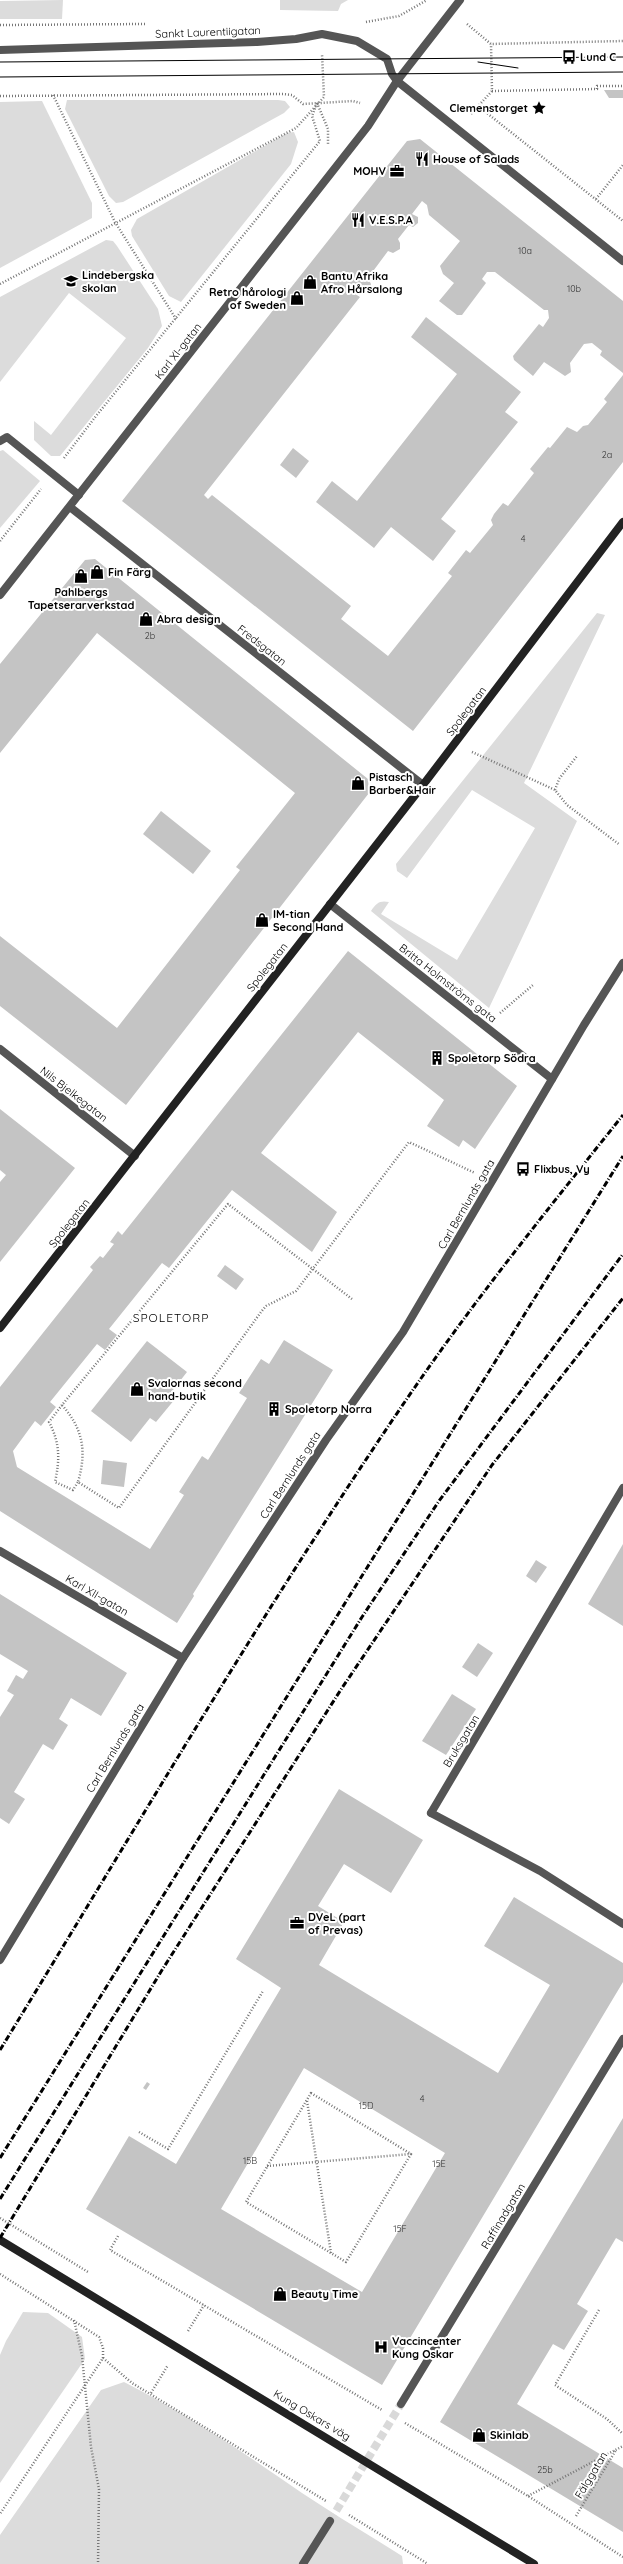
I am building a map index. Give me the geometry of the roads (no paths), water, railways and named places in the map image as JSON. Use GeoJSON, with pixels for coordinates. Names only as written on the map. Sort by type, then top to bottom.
{"type":"FeatureCollection","features":[{"type":"Feature","properties":{"kind":"street"},"geometry":{"type":"LineString","coordinates":[[460,0],[397,80],[623,261]]}},
{"type":"Feature","properties":{"kind":"street","name":"Sankt Laurentiigatan"},"geometry":{"type":"LineString","coordinates":[[0,50],[258,42],[296,39],[322,34],[357,42],[388,59],[392,74],[397,80]]}},
{"type":"Feature","properties":{"kind":"street","name":"Karl XI-gatan"},"geometry":{"type":"LineString","coordinates":[[0,594],[70,507],[383,105],[397,80]]}},
{"type":"Feature","properties":{"kind":"street"},"geometry":{"type":"LineString","coordinates":[[0,441],[7,437],[79,495]]}},
{"type":"Feature","properties":{"kind":"street","name":"Fredsgatan"},"geometry":{"type":"LineString","coordinates":[[70,507],[423,785]]}},
{"type":"Feature","properties":{"kind":"street","name":"Spolegatan"},"geometry":{"type":"LineString","coordinates":[[0,1328],[423,785],[623,522]]}},
{"type":"Feature","properties":{"kind":"street","name":"Britta Holmströms gata"},"geometry":{"type":"LineString","coordinates":[[330,904],[552,1079]]}},
{"type":"Feature","properties":{"kind":"street","name":"Carl Bernlunds gata"},"geometry":{"type":"LineString","coordinates":[[0,1960],[183,1658],[326,1440],[403,1332],[552,1079],[623,963]]}},
{"type":"Feature","properties":{"kind":"street","name":"Nils Bjelkegatan"},"geometry":{"type":"LineString","coordinates":[[0,1049],[135,1156]]}},
{"type":"Feature","properties":{"kind":"street","name":"Bruksgatan"},"geometry":{"type":"LineString","coordinates":[[623,1488],[431,1813],[540,1871],[623,1924]]}},
{"type":"Feature","properties":{"kind":"street","name":"Karl XII-gatan"},"geometry":{"type":"LineString","coordinates":[[0,1551],[183,1658]]}},
{"type":"Feature","properties":{"kind":"street","name":"Raffinadgatan"},"geometry":{"type":"LineString","coordinates":[[401,2404],[623,2039]]}},
{"type":"Feature","properties":{"kind":"street","name":"Kung Oskars väg"},"geometry":{"type":"LineString","coordinates":[[0,2240],[534,2564]]}},
{"type":"Feature","properties":{"kind":"street"},"geometry":{"type":"LineString","coordinates":[[303,2564],[330,2521]]}},
{"type":"Feature","properties":{"kind":"tunnel"},"geometry":{"type":"LineString","coordinates":[[330,2521],[401,2404]]}},
{"type":"Feature","properties":{"kind":"tram line"},"geometry":{"type":"LineString","coordinates":[[0,62],[623,57]]}},
{"type":"Feature","properties":{"kind":"tram line"},"geometry":{"type":"LineString","coordinates":[[478,62],[518,68]]}},
{"type":"Feature","properties":{"kind":"tram line"},"geometry":{"type":"LineString","coordinates":[[0,77],[623,72]]}},
{"type":"Feature","properties":{"kind":"railway"},"geometry":{"type":"LineString","coordinates":[[0,2050],[248,1643],[351,1482],[456,1329],[623,1115]]}},
{"type":"Feature","properties":{"kind":"railway"},"geometry":{"type":"LineString","coordinates":[[0,2158],[623,1156]]}},
{"type":"Feature","properties":{"kind":"railway"},"geometry":{"type":"LineString","coordinates":[[0,2199],[362,1617],[439,1501],[623,1254]]}},
{"type":"Feature","properties":{"kind":"railway"},"geometry":{"type":"LineString","coordinates":[[0,2238],[162,1970],[340,1691],[492,1465],[623,1298]]}},
{"type":"Feature","properties":{"kind":"place","name":"Lund C"},"geometry":{"type":"Point","coordinates":[569,57]}},
{"type":"Feature","properties":{"kind":"place","name":"Clemenstorget"},"geometry":{"type":"Point","coordinates":[539,108]}},
{"type":"Feature","properties":{"kind":"place","name":"House of Salads"},"geometry":{"type":"Point","coordinates":[422,159]}},
{"type":"Feature","properties":{"kind":"place","name":"MOHV"},"geometry":{"type":"Point","coordinates":[397,171]}},
{"type":"Feature","properties":{"kind":"place","name":"V.E.S.P.A"},"geometry":{"type":"Point","coordinates":[358,220]}},
{"type":"Feature","properties":{"kind":"place","name":"Lindebergska skolan"},"geometry":{"type":"Point","coordinates":[71,281]}},
{"type":"Feature","properties":{"kind":"place","name":"Bantu Afrika Afro Hårsalong"},"geometry":{"type":"Point","coordinates":[310,282]}},
{"type":"Feature","properties":{"kind":"place","name":"Retro hårologi of Sweden"},"geometry":{"type":"Point","coordinates":[297,298]}},
{"type":"Feature","properties":{"kind":"place","name":"Fin Färg"},"geometry":{"type":"Point","coordinates":[97,572]}},
{"type":"Feature","properties":{"kind":"place","name":"Pahlbergs Tapetserarverkstad"},"geometry":{"type":"Point","coordinates":[81,576]}},
{"type":"Feature","properties":{"kind":"place","name":"Abra design"},"geometry":{"type":"Point","coordinates":[146,619]}},
{"type":"Feature","properties":{"kind":"place","name":"Pistasch Barber&Hair"},"geometry":{"type":"Point","coordinates":[358,783]}},
{"type":"Feature","properties":{"kind":"place","name":"IM-tian Second Hand"},"geometry":{"type":"Point","coordinates":[262,920]}},
{"type":"Feature","properties":{"kind":"place","name":"Spoletorp Södra"},"geometry":{"type":"Point","coordinates":[437,1058]}},
{"type":"Feature","properties":{"kind":"place","name":"Flixbus, Vy"},"geometry":{"type":"Point","coordinates":[523,1169]}},
{"type":"Feature","properties":{"kind":"place","name":"Svalornas second hand-butik"},"geometry":{"type":"Point","coordinates":[137,1389]}},
{"type":"Feature","properties":{"kind":"place","name":"Spoletorp Norra"},"geometry":{"type":"Point","coordinates":[274,1409]}},
{"type":"Feature","properties":{"kind":"place","name":"DVeL (part of Prevas)"},"geometry":{"type":"Point","coordinates":[297,1923]}},
{"type":"Feature","properties":{"kind":"place","name":"Beauty Time"},"geometry":{"type":"Point","coordinates":[280,2294]}},
{"type":"Feature","properties":{"kind":"place","name":"Vaccincenter Kung Oskar"},"geometry":{"type":"Point","coordinates":[381,2347]}},
{"type":"Feature","properties":{"kind":"place","name":"Skinlab"},"geometry":{"type":"Point","coordinates":[479,2435]}},
{"type":"Feature","properties":{"kind":"district","name":"SPOLETORP"},"geometry":{"type":"Point","coordinates":[171,1317]}}]}
